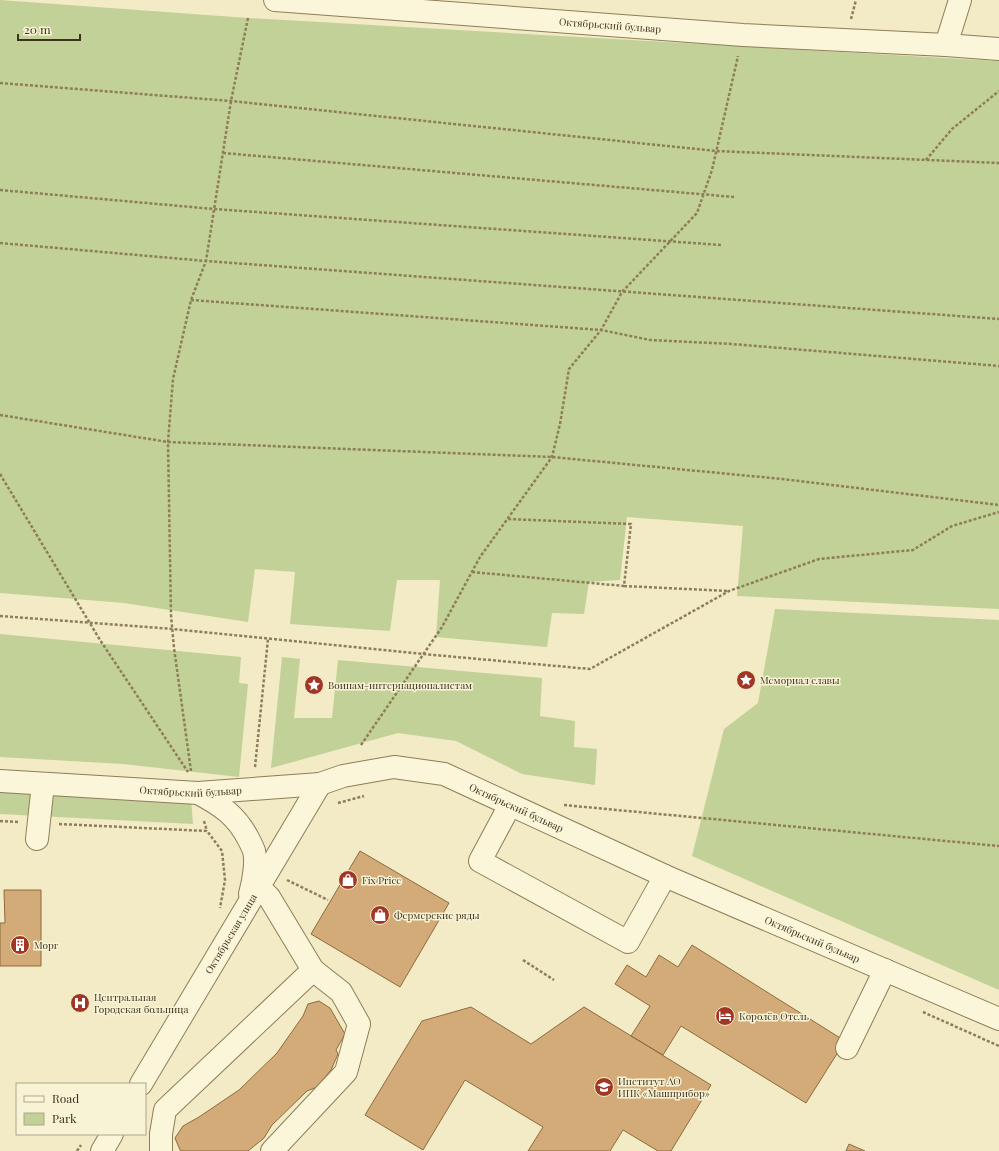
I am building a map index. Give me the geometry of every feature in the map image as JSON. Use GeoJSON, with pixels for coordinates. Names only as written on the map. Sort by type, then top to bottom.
{"type":"FeatureCollection","features":[{"type":"Feature","properties":{"kind":"street","name":"Октябрьский бульвар"},"geometry":{"type":"LineString","coordinates":[[275,0],[743,35],[999,49]]}},
{"type":"Feature","properties":{"kind":"street"},"geometry":{"type":"LineString","coordinates":[[946,45],[960,0]]}},
{"type":"Feature","properties":{"kind":"street","name":"Октябрьский бульвар"},"geometry":{"type":"LineString","coordinates":[[0,781],[198,793],[320,784],[343,776],[394,767],[444,774],[665,876],[999,1019]]}},
{"type":"Feature","properties":{"kind":"street"},"geometry":{"type":"LineString","coordinates":[[38,831],[43,784]]}},
{"type":"Feature","properties":{"kind":"street","name":"Октябрьская улица"},"geometry":{"type":"LineString","coordinates":[[143,1083],[320,784]]}},
{"type":"Feature","properties":{"kind":"street"},"geometry":{"type":"LineString","coordinates":[[198,793],[219,804],[234,817],[245,832],[254,852],[254,881],[247,906]]}},
{"type":"Feature","properties":{"kind":"street"},"geometry":{"type":"LineString","coordinates":[[510,805],[480,861],[628,942],[665,876]]}},
{"type":"Feature","properties":{"kind":"street"},"geometry":{"type":"LineString","coordinates":[[259,887],[268,898],[313,970],[341,992],[359,1024],[346,1072],[272,1151]]}},
{"type":"Feature","properties":{"kind":"street"},"geometry":{"type":"LineString","coordinates":[[161,1151],[161,1134],[165,1110],[313,970]]}},
{"type":"Feature","properties":{"kind":"street"},"geometry":{"type":"LineString","coordinates":[[847,1048],[885,970]]}},
{"type":"Feature","properties":{"kind":"street"},"geometry":{"type":"LineString","coordinates":[[102,1151],[111,1135]]}},
{"type":"Feature","properties":{"kind":"path"},"geometry":{"type":"LineString","coordinates":[[851,20],[856,0]]}},
{"type":"Feature","properties":{"kind":"path"},"geometry":{"type":"LineString","coordinates":[[0,474],[100,640],[192,777],[174,648],[171,615],[168,442],[173,379],[191,300],[206,261],[231,101],[248,18]]}},
{"type":"Feature","properties":{"kind":"path"},"geometry":{"type":"LineString","coordinates":[[361,745],[442,626],[480,557],[506,519],[552,458],[560,424],[569,369],[601,330],[622,292],[698,213],[712,170],[743,35]]}},
{"type":"Feature","properties":{"kind":"path"},"geometry":{"type":"LineString","coordinates":[[0,83],[231,101],[716,152],[999,163]]}},
{"type":"Feature","properties":{"kind":"path"},"geometry":{"type":"LineString","coordinates":[[926,160],[952,129],[999,91]]}},
{"type":"Feature","properties":{"kind":"path"},"geometry":{"type":"LineString","coordinates":[[223,153],[734,197]]}},
{"type":"Feature","properties":{"kind":"path"},"geometry":{"type":"LineString","coordinates":[[0,190],[214,208],[721,245]]}},
{"type":"Feature","properties":{"kind":"path"},"geometry":{"type":"LineString","coordinates":[[0,243],[206,261],[999,319]]}},
{"type":"Feature","properties":{"kind":"path"},"geometry":{"type":"LineString","coordinates":[[191,300],[601,330],[650,340],[732,344],[999,366]]}},
{"type":"Feature","properties":{"kind":"path"},"geometry":{"type":"LineString","coordinates":[[0,415],[168,442],[552,458],[782,479],[999,505]]}},
{"type":"Feature","properties":{"kind":"path"},"geometry":{"type":"LineString","coordinates":[[0,616],[173,630],[590,669],[729,591],[819,559],[913,550],[952,526],[999,512]]}},
{"type":"Feature","properties":{"kind":"path"},"geometry":{"type":"LineString","coordinates":[[506,519],[631,524],[624,586]]}},
{"type":"Feature","properties":{"kind":"path"},"geometry":{"type":"LineString","coordinates":[[472,572],[624,586],[729,591]]}},
{"type":"Feature","properties":{"kind":"path"},"geometry":{"type":"LineString","coordinates":[[255,767],[268,639]]}},
{"type":"Feature","properties":{"kind":"path"},"geometry":{"type":"LineString","coordinates":[[559,804],[999,846]]}},
{"type":"Feature","properties":{"kind":"path"},"geometry":{"type":"LineString","coordinates":[[0,821],[38,831],[207,830],[222,851],[225,880],[220,908]]}},
{"type":"Feature","properties":{"kind":"path"},"geometry":{"type":"LineString","coordinates":[[282,877],[328,900]]}},
{"type":"Feature","properties":{"kind":"path"},"geometry":{"type":"LineString","coordinates":[[523,960],[554,980]]}},
{"type":"Feature","properties":{"kind":"green space"},"geometry":{"type":"Polygon","coordinates":[[[0,0],[248,18],[999,61],[999,609],[737,596],[743,526],[627,517],[620,580],[589,582],[584,614],[552,613],[547,647],[436,637],[440,580],[397,580],[390,631],[290,624],[295,572],[255,569],[248,622],[124,603],[0,593],[0,0]]]}},
{"type":"Feature","properties":{"kind":"green space"},"geometry":{"type":"Polygon","coordinates":[[[775,609],[999,620],[999,990],[692,856],[724,729],[758,703],[775,609]]]}},
{"type":"Feature","properties":{"kind":"green space"},"geometry":{"type":"Polygon","coordinates":[[[0,634],[241,657],[239,683],[248,684],[239,777],[123,764],[0,757],[0,634]]]}},
{"type":"Feature","properties":{"kind":"green space"},"geometry":{"type":"Polygon","coordinates":[[[282,657],[300,659],[294,718],[332,718],[338,660],[542,678],[540,716],[575,721],[574,747],[597,749],[595,785],[522,774],[456,741],[398,733],[271,768],[282,657]]]}},
{"type":"Feature","properties":{"kind":"green space"},"geometry":{"type":"Polygon","coordinates":[[[0,786],[191,799],[193,824],[0,814],[0,786]]]}},
{"type":"Feature","properties":{"kind":"building","name":"Фермерские ряды"},"geometry":{"type":"Polygon","coordinates":[[[360,851],[449,903],[400,987],[311,934],[360,851]]]}},
{"type":"Feature","properties":{"kind":"building","name":"Морг"},"geometry":{"type":"Polygon","coordinates":[[[4,890],[41,890],[41,966],[0,966],[0,923],[5,923],[4,890]]]}},
{"type":"Feature","properties":{"kind":"building","name":"Королёв Отель"},"geometry":{"type":"Polygon","coordinates":[[[692,945],[845,1041],[806,1103],[681,1026],[663,1055],[631,1036],[650,1006],[615,984],[627,965],[646,977],[659,955],[678,967],[692,945]]]}},
{"type":"Feature","properties":{"kind":"building"},"geometry":{"type":"Polygon","coordinates":[[[319,1001],[330,1008],[345,1034],[336,1050],[338,1054],[331,1070],[317,1087],[307,1091],[272,1125],[264,1138],[248,1151],[180,1150],[175,1138],[183,1126],[239,1090],[277,1053],[303,1016],[308,1004],[319,1001]]]}},
{"type":"Feature","properties":{"kind":"building"},"geometry":{"type":"Polygon","coordinates":[[[471,1007],[531,1044],[584,1007],[711,1085],[671,1151],[658,1151],[623,1130],[610,1151],[528,1151],[543,1127],[465,1080],[423,1150],[365,1115],[422,1021],[471,1007]]]}},
{"type":"Feature","properties":{"kind":"building"},"geometry":{"type":"Polygon","coordinates":[[[849,1144],[865,1151],[846,1151],[849,1144]]]}},
{"type":"Feature","properties":{"kind":"place","name":"Мемориал славы"},"geometry":{"type":"Point","coordinates":[746,680]}},
{"type":"Feature","properties":{"kind":"place","name":"Воинам-интернационалистам"},"geometry":{"type":"Point","coordinates":[314,685]}},
{"type":"Feature","properties":{"kind":"place","name":"Fix Price"},"geometry":{"type":"Point","coordinates":[348,880]}},
{"type":"Feature","properties":{"kind":"place","name":"Фермерские ряды"},"geometry":{"type":"Point","coordinates":[380,915]}},
{"type":"Feature","properties":{"kind":"place","name":"Морг"},"geometry":{"type":"Point","coordinates":[20,945]}},
{"type":"Feature","properties":{"kind":"place","name":"Центральная Городская больница"},"geometry":{"type":"Point","coordinates":[80,1003]}},
{"type":"Feature","properties":{"kind":"place","name":"Королёв Отель"},"geometry":{"type":"Point","coordinates":[725,1016]}},
{"type":"Feature","properties":{"kind":"place","name":"Институт АО ИПК «Машприбор»"},"geometry":{"type":"Point","coordinates":[604,1087]}}]}
